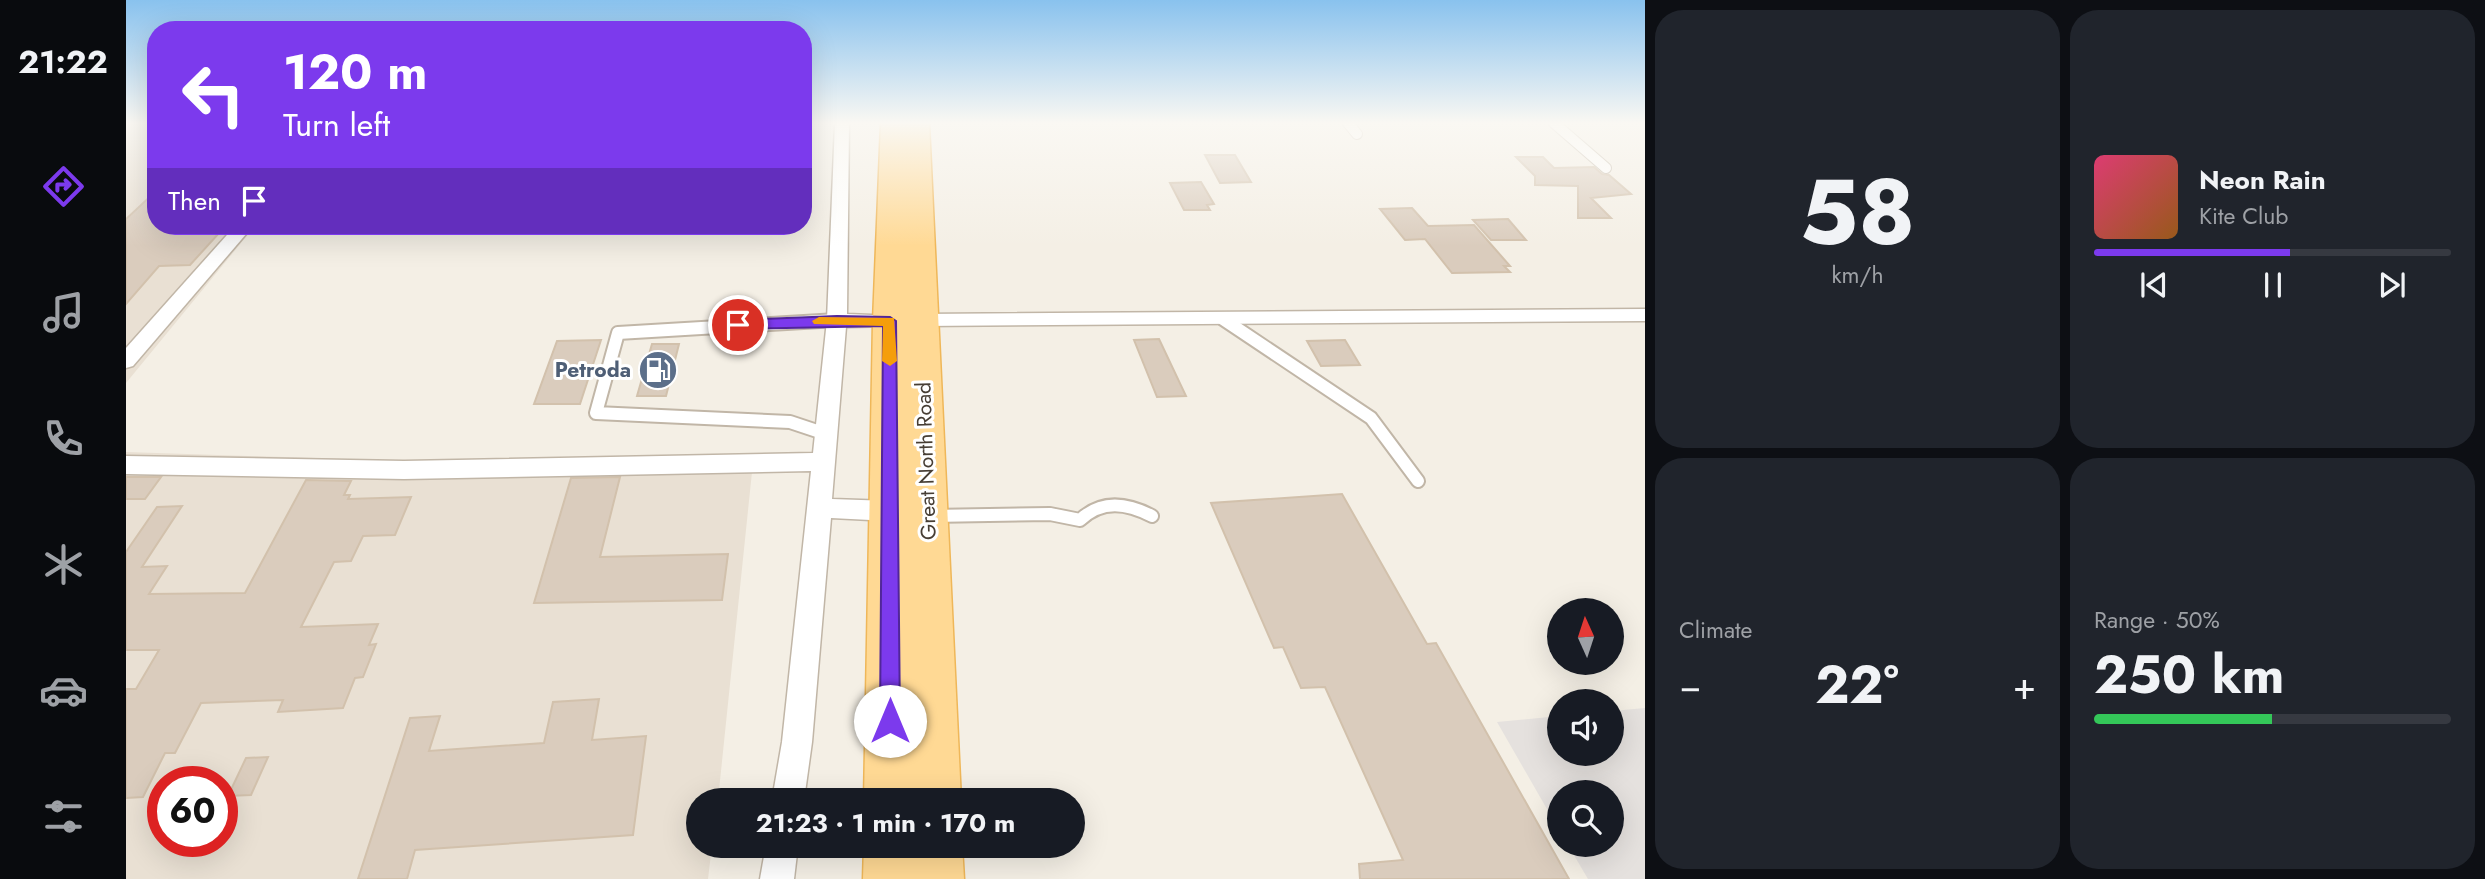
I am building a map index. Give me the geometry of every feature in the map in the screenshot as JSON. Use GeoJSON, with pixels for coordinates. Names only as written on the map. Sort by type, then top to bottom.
{"type":"FeatureCollection","features":[{"type":"Feature","properties":{"kind":"main road","name":"Great North Road"},"geometry":{"type":"LineString","coordinates":[[896,164],[906,321],[909,514],[934,788]]}},
{"type":"Feature","properties":{"kind":"main road","name":"Great North Road"},"geometry":{"type":"LineString","coordinates":[[906,321],[915,164]]}},
{"type":"Feature","properties":{"kind":"main road","name":"Great North Road"},"geometry":{"type":"LineString","coordinates":[[891,788],[909,514]]}},
{"type":"Feature","properties":{"kind":"main road"},"geometry":{"type":"LineString","coordinates":[[890,858],[890,879]]}},
{"type":"Feature","properties":{"kind":"main road"},"geometry":{"type":"LineString","coordinates":[[936,858],[937,879]]}},
{"type":"Feature","properties":{"kind":"street"},"geometry":{"type":"LineString","coordinates":[[790,788],[797,742],[837,320],[842,164]]}},
{"type":"Feature","properties":{"kind":"street"},"geometry":{"type":"LineString","coordinates":[[126,361],[236,235]]}},
{"type":"Feature","properties":{"kind":"street"},"geometry":{"type":"LineString","coordinates":[[837,320],[1645,315]]}},
{"type":"Feature","properties":{"kind":"street"},"geometry":{"type":"LineString","coordinates":[[126,331],[153,330]]}},
{"type":"Feature","properties":{"kind":"street"},"geometry":{"type":"LineString","coordinates":[[126,465],[404,470],[823,462]]}},
{"type":"Feature","properties":{"kind":"street"},"geometry":{"type":"LineString","coordinates":[[819,508],[909,514]]}},
{"type":"Feature","properties":{"kind":"street"},"geometry":{"type":"LineString","coordinates":[[777,879],[780,858]]}},
{"type":"Feature","properties":{"kind":"lane"},"geometry":{"type":"LineString","coordinates":[[1601,164],[1606,168]]}},
{"type":"Feature","properties":{"kind":"lane"},"geometry":{"type":"LineString","coordinates":[[1223,319],[1371,418],[1418,481]]}},
{"type":"Feature","properties":{"kind":"lane"},"geometry":{"type":"LineString","coordinates":[[826,434],[790,422],[596,413],[618,332],[837,320]]}},
{"type":"Feature","properties":{"kind":"lane"},"geometry":{"type":"LineString","coordinates":[[909,514],[1050,514],[1080,520],[1093,508],[1113,503],[1133,507],[1152,516]]}},
{"type":"Feature","properties":{"kind":"shaded area"},"geometry":{"type":"Polygon","coordinates":[[[126,164],[147,164],[147,235],[248,235],[126,383],[126,164]]]}},
{"type":"Feature","properties":{"kind":"shaded area"},"geometry":{"type":"Polygon","coordinates":[[[126,452],[752,472],[719,788],[686,788],[686,858],[710,858],[708,879],[126,879],[126,452]]]}},
{"type":"Feature","properties":{"kind":"shaded area"},"geometry":{"type":"Polygon","coordinates":[[[1645,708],[1645,879],[1588,879],[1575,857],[1624,857],[1624,780],[1547,780],[1547,809],[1497,722],[1547,717],[1547,766],[1624,766],[1624,710],[1645,708]]]}},
{"type":"Feature","properties":{"kind":"building"},"geometry":{"type":"Polygon","coordinates":[[[1210,164],[1240,164],[1251,182],[1220,183],[1210,164]]]}},
{"type":"Feature","properties":{"kind":"building"},"geometry":{"type":"Polygon","coordinates":[[[1523,164],[1550,164],[1554,168],[1594,167],[1602,174],[1609,175],[1631,194],[1591,198],[1611,218],[1578,218],[1578,186],[1535,185],[1535,176],[1523,164]]]}},
{"type":"Feature","properties":{"kind":"building"},"geometry":{"type":"Polygon","coordinates":[[[1201,182],[1214,204],[1207,205],[1210,210],[1184,210],[1170,183],[1201,182]]]}},
{"type":"Feature","properties":{"kind":"building"},"geometry":{"type":"Polygon","coordinates":[[[147,199],[147,235],[217,235],[190,265],[159,266],[126,304],[126,219],[147,199]]]}},
{"type":"Feature","properties":{"kind":"building"},"geometry":{"type":"Polygon","coordinates":[[[1412,208],[1428,226],[1474,225],[1510,266],[1504,266],[1510,272],[1452,273],[1425,239],[1405,240],[1380,209],[1412,208]]]}},
{"type":"Feature","properties":{"kind":"building"},"geometry":{"type":"Polygon","coordinates":[[[1508,219],[1526,240],[1491,240],[1473,220],[1508,219]]]}},
{"type":"Feature","properties":{"kind":"building"},"geometry":{"type":"Polygon","coordinates":[[[1159,339],[1186,396],[1157,397],[1134,340],[1159,339]]]}},
{"type":"Feature","properties":{"kind":"building"},"geometry":{"type":"Polygon","coordinates":[[[601,340],[580,404],[534,404],[557,341],[601,340]]]}},
{"type":"Feature","properties":{"kind":"building"},"geometry":{"type":"Polygon","coordinates":[[[1345,340],[1360,365],[1321,366],[1307,341],[1345,340]]]}},
{"type":"Feature","properties":{"kind":"building","name":"Petroda"},"geometry":{"type":"Polygon","coordinates":[[[652,344],[679,344],[666,396],[637,396],[652,344]]]}},
{"type":"Feature","properties":{"kind":"building"},"geometry":{"type":"Polygon","coordinates":[[[126,477],[161,477],[145,499],[126,499],[126,477]]]}},
{"type":"Feature","properties":{"kind":"building"},"geometry":{"type":"Polygon","coordinates":[[[620,477],[600,557],[728,554],[722,600],[534,603],[571,478],[620,477]]]}},
{"type":"Feature","properties":{"kind":"building"},"geometry":{"type":"Polygon","coordinates":[[[306,480],[351,481],[344,495],[350,495],[348,499],[411,497],[395,535],[363,536],[351,561],[334,562],[301,627],[378,624],[369,645],[376,644],[363,677],[355,678],[343,708],[278,712],[283,700],[201,703],[175,753],[165,753],[158,766],[147,766],[147,789],[143,797],[126,798],[126,689],[136,689],[159,650],[126,650],[126,552],[157,507],[182,506],[142,567],[167,566],[149,594],[245,593],[306,480]]]}},
{"type":"Feature","properties":{"kind":"building"},"geometry":{"type":"Polygon","coordinates":[[[1342,494],[1427,644],[1436,643],[1547,840],[1547,857],[1557,857],[1569,879],[1360,879],[1359,864],[1403,860],[1325,687],[1301,688],[1283,647],[1274,648],[1211,503],[1342,494]]]}},
{"type":"Feature","properties":{"kind":"building"},"geometry":{"type":"Polygon","coordinates":[[[599,699],[592,740],[646,736],[633,835],[415,850],[407,879],[358,879],[410,718],[440,716],[429,751],[544,743],[553,702],[599,699]]]}},
{"type":"Feature","properties":{"kind":"building"},"geometry":{"type":"Polygon","coordinates":[[[268,757],[251,795],[238,796],[238,775],[246,758],[268,757]]]}},
{"type":"Feature","properties":{"kind":"slow traffic"},"geometry":{"type":"LineString","coordinates":[[819,321],[890,321],[890,361]]}},
{"type":"Feature","properties":{"kind":"place","name":"Petroda"},"geometry":{"type":"Point","coordinates":[658,370]}},
{"type":"Feature","properties":{"kind":"route"},"geometry":{"type":"LineString","coordinates":[[738,325],[837,320],[890,321],[890,721]]}}]}
